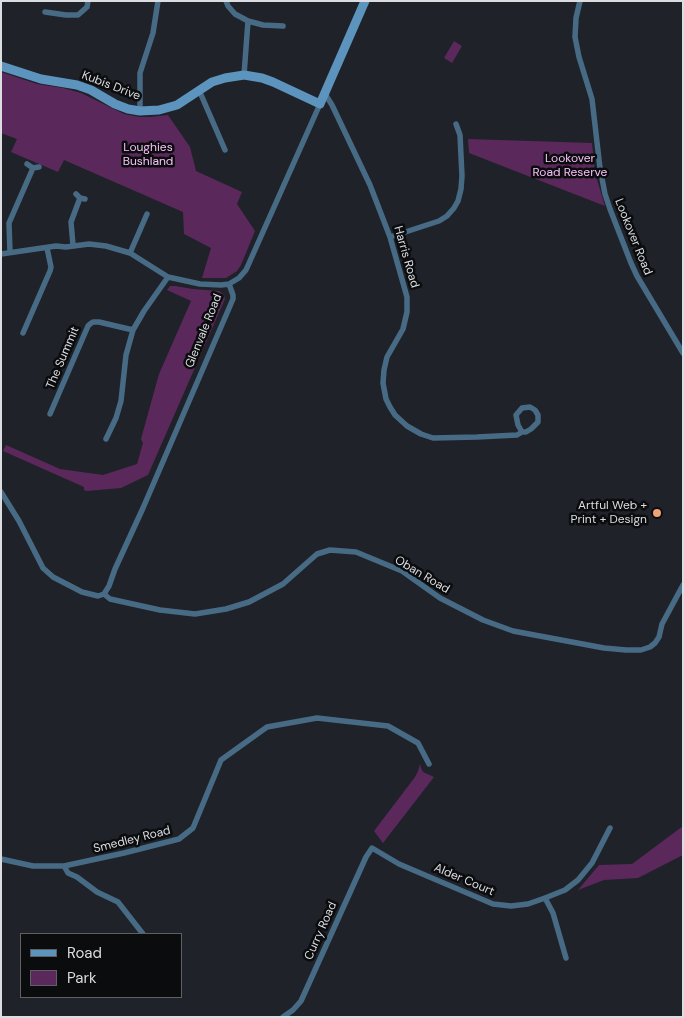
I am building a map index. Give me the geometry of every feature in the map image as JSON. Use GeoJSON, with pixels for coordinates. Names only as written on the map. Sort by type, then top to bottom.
{"type":"FeatureCollection","features":[{"type":"Feature","properties":{"kind":"street"},"geometry":{"type":"LineString","coordinates":[[45,12],[78,15],[87,7],[88,1]]}},
{"type":"Feature","properties":{"kind":"street"},"geometry":{"type":"LineString","coordinates":[[140,111],[140,72],[153,33],[158,1]]}},
{"type":"Feature","properties":{"kind":"street"},"geometry":{"type":"LineString","coordinates":[[226,1],[235,14],[248,22],[283,26]]}},
{"type":"Feature","properties":{"kind":"street","name":"Glenvale Road"},"geometry":{"type":"LineString","coordinates":[[104,594],[233,299],[229,284],[239,278],[246,270],[365,1]]}},
{"type":"Feature","properties":{"kind":"street","name":"Lookover Road"},"geometry":{"type":"LineString","coordinates":[[580,1],[576,18],[575,38],[578,57],[592,99],[605,194],[623,245],[637,276],[683,353]]}},
{"type":"Feature","properties":{"kind":"street"},"geometry":{"type":"LineString","coordinates":[[244,75],[248,22]]}},
{"type":"Feature","properties":{"kind":"street","name":"Kubis Drive"},"geometry":{"type":"LineString","coordinates":[[1,66],[41,79],[77,85],[91,90],[115,104],[140,111],[159,110],[177,105],[212,82],[244,75],[262,78],[322,100]]}},
{"type":"Feature","properties":{"kind":"street"},"geometry":{"type":"LineString","coordinates":[[199,90],[225,150]]}},
{"type":"Feature","properties":{"kind":"street","name":"Harris Road"},"geometry":{"type":"LineString","coordinates":[[322,100],[327,97],[332,105],[370,185],[390,237],[407,297],[407,312],[403,329],[387,357],[383,383],[386,399],[395,415],[407,426],[433,438],[511,436],[522,432]]}},
{"type":"Feature","properties":{"kind":"street"},"geometry":{"type":"LineString","coordinates":[[390,237],[439,221],[454,208],[462,189],[460,135],[456,124]]}},
{"type":"Feature","properties":{"kind":"street"},"geometry":{"type":"LineString","coordinates":[[10,252],[10,223],[36,168],[27,164]]}},
{"type":"Feature","properties":{"kind":"street"},"geometry":{"type":"LineString","coordinates":[[73,245],[71,222],[80,197]]}},
{"type":"Feature","properties":{"kind":"street"},"geometry":{"type":"LineString","coordinates":[[130,253],[147,213]]}},
{"type":"Feature","properties":{"kind":"street"},"geometry":{"type":"LineString","coordinates":[[1,254],[73,245],[106,246],[130,253],[168,277],[200,284],[229,284]]}},
{"type":"Feature","properties":{"kind":"street"},"geometry":{"type":"LineString","coordinates":[[23,333],[50,271],[48,248]]}},
{"type":"Feature","properties":{"kind":"street"},"geometry":{"type":"LineString","coordinates":[[106,439],[116,418],[121,401],[126,356],[133,330],[168,277]]}},
{"type":"Feature","properties":{"kind":"street","name":"The Summit"},"geometry":{"type":"LineString","coordinates":[[50,414],[88,326],[93,322],[99,322],[133,330]]}},
{"type":"Feature","properties":{"kind":"street"},"geometry":{"type":"LineString","coordinates":[[530,407],[538,415],[538,422],[531,429],[522,432],[516,415],[522,408],[530,407]]}},
{"type":"Feature","properties":{"kind":"street","name":"Oban Road"},"geometry":{"type":"LineString","coordinates":[[1,492],[19,521],[43,568],[53,577],[82,592],[98,596],[104,594],[110,599],[169,611],[195,614],[226,609],[249,602],[283,584],[317,554],[330,550],[356,552],[402,572],[440,598],[483,620],[513,631],[578,643],[626,650],[641,650],[655,643],[662,624],[683,585]]}},
{"type":"Feature","properties":{"kind":"street","name":"Smedley Road"},"geometry":{"type":"LineString","coordinates":[[1,859],[33,866],[64,866],[179,839],[193,828],[222,760],[267,727],[317,718],[388,726],[418,743],[429,764]]}},
{"type":"Feature","properties":{"kind":"street","name":"Alder Court"},"geometry":{"type":"LineString","coordinates":[[372,848],[399,864],[493,904],[511,906],[528,904],[565,890],[583,875],[592,863],[610,828]]}},
{"type":"Feature","properties":{"kind":"street","name":"Curry Road"},"geometry":{"type":"LineString","coordinates":[[283,1017],[294,1010],[301,1001],[366,857],[372,848]]}},
{"type":"Feature","properties":{"kind":"street"},"geometry":{"type":"LineString","coordinates":[[64,866],[68,873],[77,877],[97,892],[118,902],[142,933]]}},
{"type":"Feature","properties":{"kind":"street"},"geometry":{"type":"LineString","coordinates":[[545,898],[553,913],[566,958]]}},
{"type":"Feature","properties":{"kind":"green space"},"geometry":{"type":"Polygon","coordinates":[[[454,41],[462,46],[452,63],[444,58],[454,41]]]}},
{"type":"Feature","properties":{"kind":"green space","name":"Loughies Bushland"},"geometry":{"type":"Polygon","coordinates":[[[1,72],[37,84],[81,93],[124,114],[140,117],[168,115],[190,147],[196,171],[242,192],[237,204],[255,231],[237,271],[226,278],[202,278],[211,248],[184,234],[183,212],[64,160],[58,172],[11,152],[17,139],[1,133],[1,72]]]}},
{"type":"Feature","properties":{"kind":"green space","name":"Lookover Road Reserve"},"geometry":{"type":"Polygon","coordinates":[[[468,139],[592,143],[595,173],[605,206],[469,153],[468,139]]]}},
{"type":"Feature","properties":{"kind":"green space"},"geometry":{"type":"Polygon","coordinates":[[[170,286],[219,291],[224,295],[225,299],[148,475],[121,488],[87,491],[84,490],[84,487],[3,451],[6,445],[60,469],[103,475],[137,464],[143,443],[141,439],[159,374],[191,301],[167,290],[170,286]]]}},
{"type":"Feature","properties":{"kind":"green space"},"geometry":{"type":"Polygon","coordinates":[[[420,764],[423,772],[434,777],[383,843],[374,831],[415,777],[420,764]]]}},
{"type":"Feature","properties":{"kind":"green space"},"geometry":{"type":"Polygon","coordinates":[[[683,826],[683,855],[638,878],[604,880],[578,890],[599,865],[632,864],[683,826]]]}},
{"type":"Feature","properties":{"kind":"place","name":"Artful Web + Print + Design"},"geometry":{"type":"Point","coordinates":[657,513]}}]}
